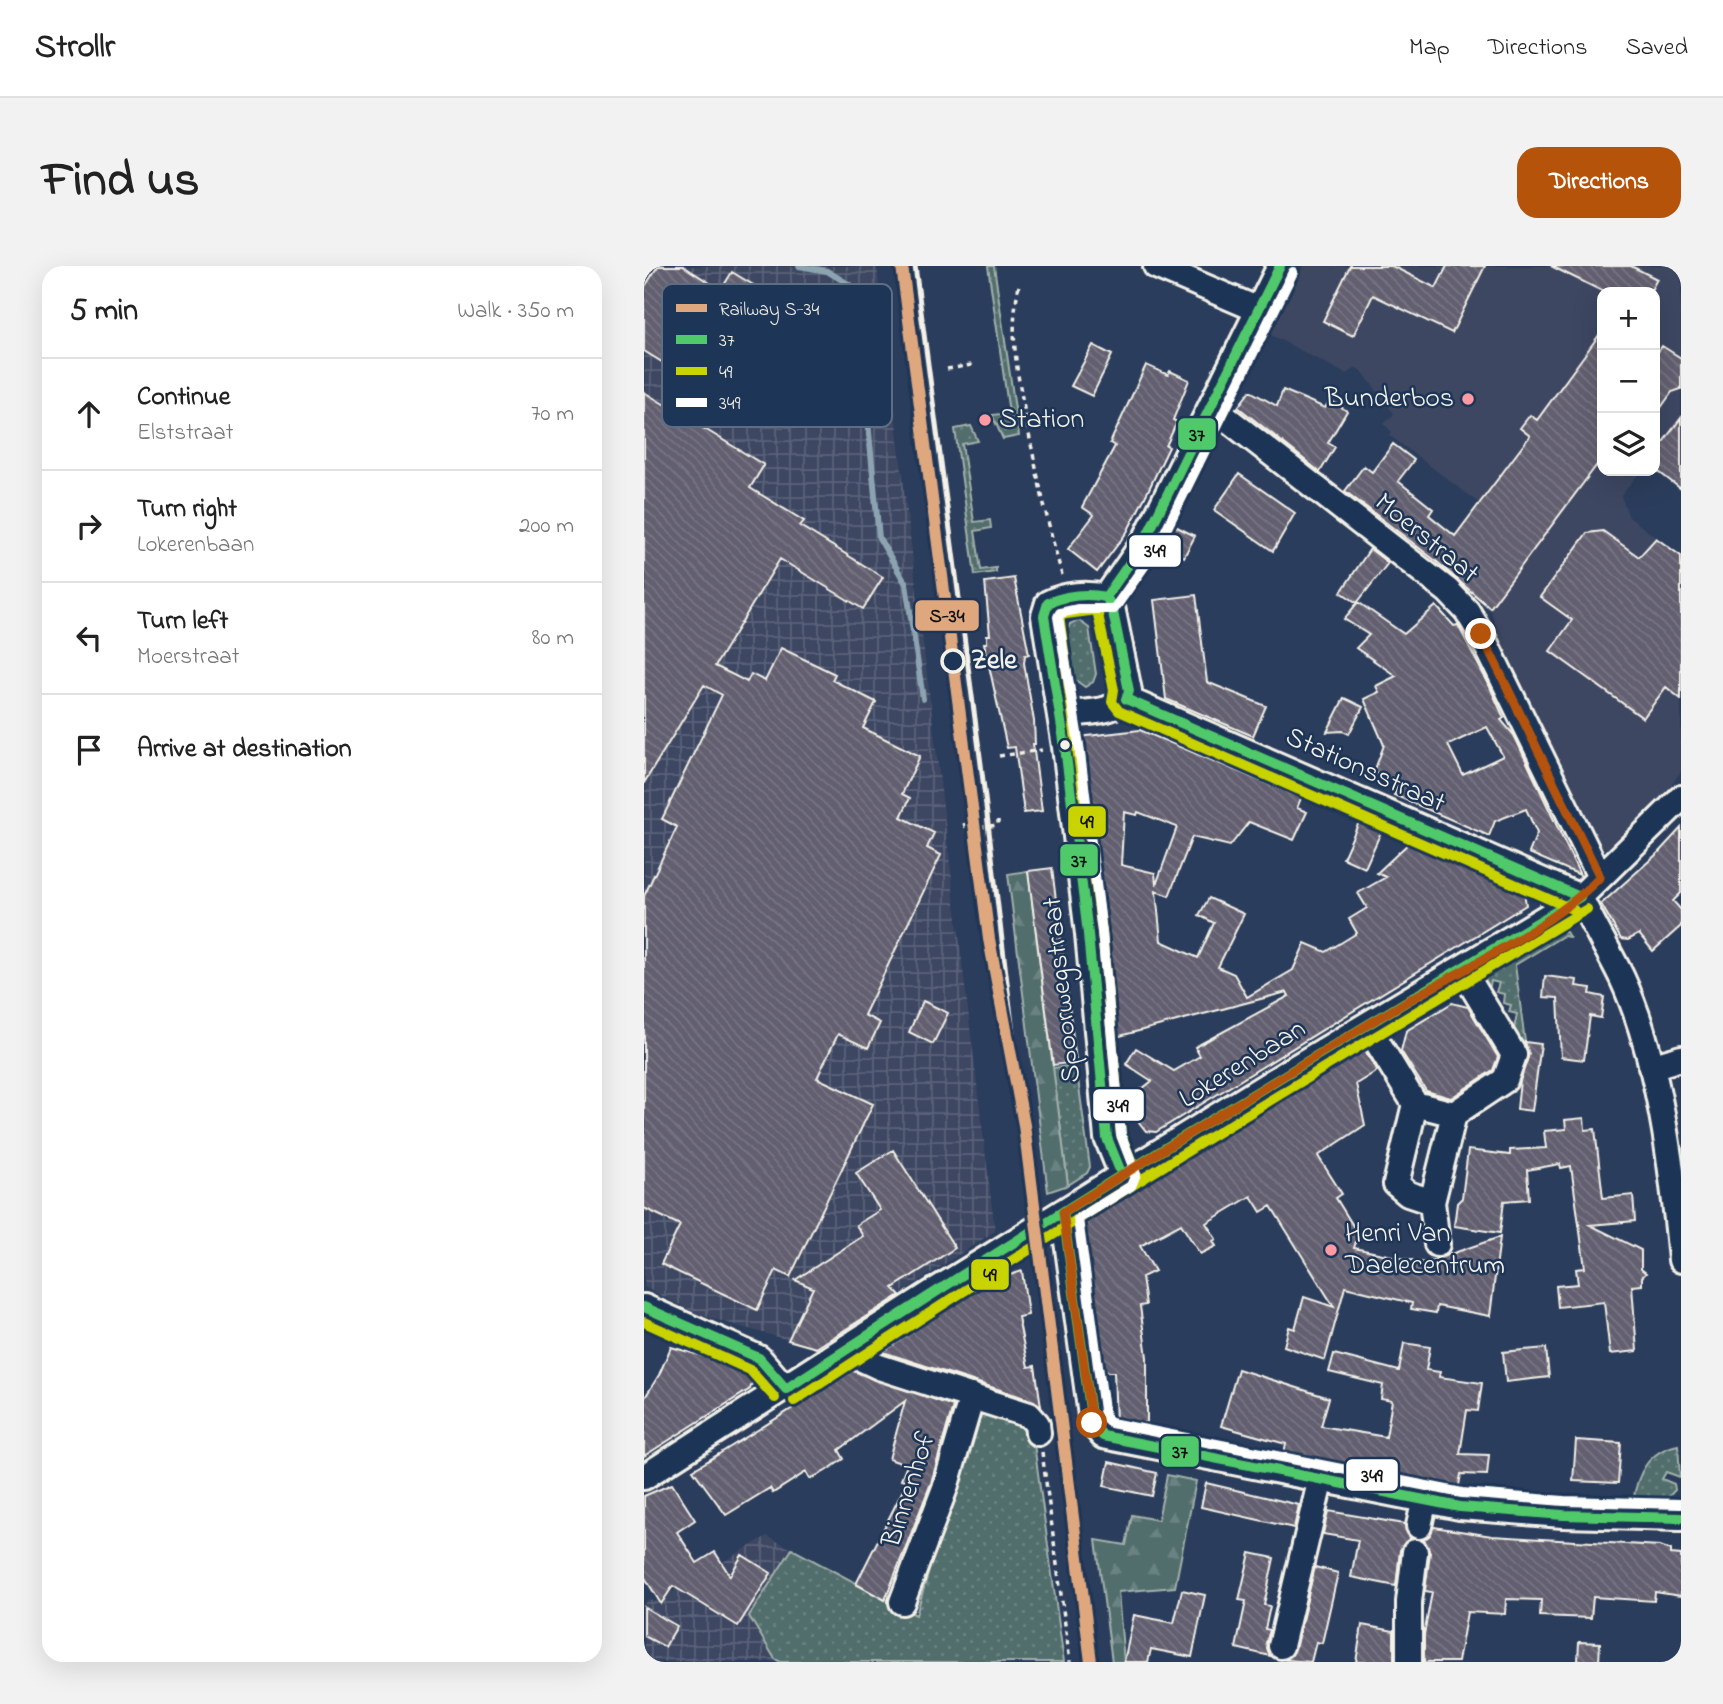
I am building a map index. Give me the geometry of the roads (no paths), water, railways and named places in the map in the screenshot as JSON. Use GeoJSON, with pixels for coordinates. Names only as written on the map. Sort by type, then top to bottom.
{"type":"FeatureCollection","features":[{"type":"Feature","properties":{"kind":"street"},"geometry":{"type":"LineString","coordinates":[[1156,266],[1259,310]]}},
{"type":"Feature","properties":{"kind":"street"},"geometry":{"type":"LineString","coordinates":[[1060,714],[1118,706],[1126,699],[1129,691],[1112,607],[1107,597],[1144,542],[1280,266]]}},
{"type":"Feature","properties":{"kind":"street","name":"Moerstraat"},"geometry":{"type":"LineString","coordinates":[[1212,407],[1448,591],[1467,611],[1481,634],[1600,877]]}},
{"type":"Feature","properties":{"kind":"street","name":"Spoorwegstraat"},"geometry":{"type":"LineString","coordinates":[[1107,597],[1091,593],[1048,603],[1044,616],[1065,747],[1088,934],[1107,1138],[1122,1175]]}},
{"type":"Feature","properties":{"kind":"street","name":"Stationsstraat"},"geometry":{"type":"LineString","coordinates":[[1126,699],[1580,897]]}},
{"type":"Feature","properties":{"kind":"street","name":"Lokerenbaan"},"geometry":{"type":"LineString","coordinates":[[644,1477],[1122,1175],[1580,897],[1681,798]]}},
{"type":"Feature","properties":{"kind":"street"},"geometry":{"type":"LineString","coordinates":[[1580,897],[1623,979],[1651,1067],[1674,1190],[1681,1261]]}},
{"type":"Feature","properties":{"kind":"street"},"geometry":{"type":"LineString","coordinates":[[1437,1244],[1432,1202],[1454,1114],[1505,1080],[1514,1055],[1462,969]]}},
{"type":"Feature","properties":{"kind":"street"},"geometry":{"type":"LineString","coordinates":[[1367,1025],[1415,1104],[1454,1114]]}},
{"type":"Feature","properties":{"kind":"street"},"geometry":{"type":"LineString","coordinates":[[1651,1067],[1681,1058]]}},
{"type":"Feature","properties":{"kind":"street"},"geometry":{"type":"LineString","coordinates":[[1415,1104],[1396,1184],[1408,1194],[1432,1202]]}},
{"type":"Feature","properties":{"kind":"street"},"geometry":{"type":"LineString","coordinates":[[1063,1212],[1092,1423],[1103,1436],[1460,1507],[1681,1518]]}},
{"type":"Feature","properties":{"kind":"street"},"geometry":{"type":"LineString","coordinates":[[644,1307],[759,1358],[786,1389]]}},
{"type":"Feature","properties":{"kind":"street"},"geometry":{"type":"LineString","coordinates":[[845,1351],[879,1367],[1029,1415],[1037,1423],[1038,1433]]}},
{"type":"Feature","properties":{"kind":"street","name":"Binnenhof"},"geometry":{"type":"LineString","coordinates":[[902,1602],[941,1499],[972,1395]]}},
{"type":"Feature","properties":{"kind":"street"},"geometry":{"type":"LineString","coordinates":[[1281,1646],[1321,1478]]}},
{"type":"Feature","properties":{"kind":"street"},"geometry":{"type":"LineString","coordinates":[[1419,1526],[1425,1498]]}},
{"type":"Feature","properties":{"kind":"street"},"geometry":{"type":"LineString","coordinates":[[1409,1662],[1409,1602],[1415,1552]]}},
{"type":"Feature","properties":{"kind":"waterway"},"geometry":{"type":"LineString","coordinates":[[799,266],[827,271],[848,284]]}},
{"type":"Feature","properties":{"kind":"waterway"},"geometry":{"type":"LineString","coordinates":[[869,427],[879,538],[906,584],[923,699]]}},
{"type":"Feature","properties":{"kind":"railway"},"geometry":{"type":"LineString","coordinates":[[915,266],[981,764],[1024,1125]]}},
{"type":"Feature","properties":{"kind":"rail line","name":"S-34"},"geometry":{"type":"LineString","coordinates":[[902,266],[989,939],[1024,1125],[1091,1662]]}},
{"type":"Feature","properties":{"kind":"place","name":"Bunderbos"},"geometry":{"type":"Point","coordinates":[1468,399]}},
{"type":"Feature","properties":{"kind":"place","name":"Station"},"geometry":{"type":"Point","coordinates":[985,420]}},
{"type":"Feature","properties":{"kind":"place","name":"Zele"},"geometry":{"type":"Point","coordinates":[953,661]}},
{"type":"Feature","properties":{"kind":"place","name":"Henri Van Daelecentrum"},"geometry":{"type":"Point","coordinates":[1331,1250]}}]}
